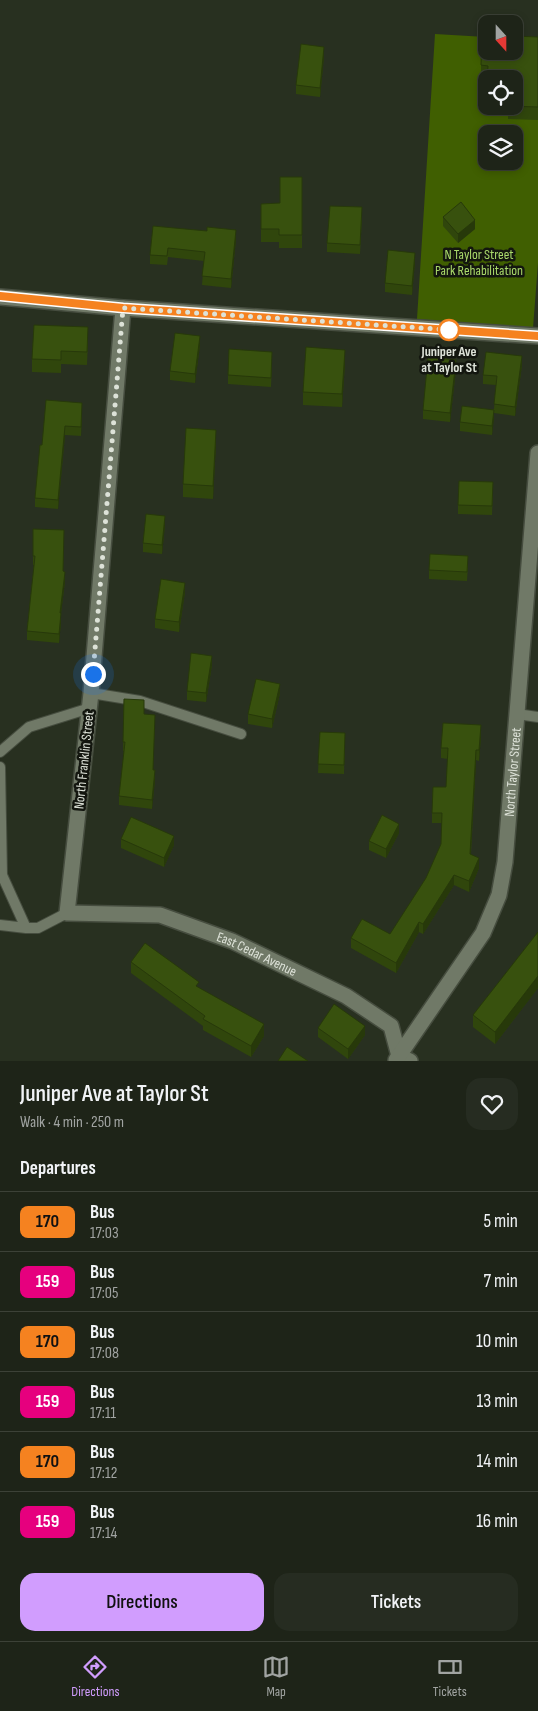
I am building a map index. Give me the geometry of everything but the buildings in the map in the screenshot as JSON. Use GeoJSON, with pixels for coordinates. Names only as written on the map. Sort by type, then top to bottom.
{"type":"FeatureCollection","features":[{"type":"Feature","properties":{"kind":"street"},"geometry":{"type":"LineString","coordinates":[[0,296],[123,308],[538,336]]}},
{"type":"Feature","properties":{"kind":"street","name":"North Franklin Street"},"geometry":{"type":"LineString","coordinates":[[67,912],[91,701],[123,308]]}},
{"type":"Feature","properties":{"kind":"street","name":"North Taylor Street"},"geometry":{"type":"LineString","coordinates":[[402,1059],[483,933],[499,897],[505,862],[538,453]]}},
{"type":"Feature","properties":{"kind":"street","name":"East Cedar Avenue"},"geometry":{"type":"LineString","coordinates":[[67,912],[160,915],[232,941],[346,996],[391,1026],[402,1059]]}},
{"type":"Feature","properties":{"kind":"lane"},"geometry":{"type":"LineString","coordinates":[[0,752],[29,727],[91,701],[140,701],[241,734]]}},
{"type":"Feature","properties":{"kind":"lane"},"geometry":{"type":"LineString","coordinates":[[517,714],[538,717]]}},
{"type":"Feature","properties":{"kind":"lane"},"geometry":{"type":"LineString","coordinates":[[0,767],[2,876],[26,928]]}},
{"type":"Feature","properties":{"kind":"lane"},"geometry":{"type":"LineString","coordinates":[[0,925],[38,928],[67,912]]}},
{"type":"Feature","properties":{"kind":"green space","name":"N Taylor Street Park Rehabilitation"},"geometry":{"type":"Polygon","coordinates":[[[435,34],[478,37],[478,60],[523,60],[523,47],[538,40],[538,263],[533,328],[417,319],[435,34]]]}},
{"type":"Feature","properties":{"kind":"bus line","name":"170"},"geometry":{"type":"LineString","coordinates":[[0,296],[123,308],[538,336]]}},
{"type":"Feature","properties":{"kind":"place","name":"Juniper Ave at Taylor St"},"geometry":{"type":"Point","coordinates":[449,330]}},
{"type":"Feature","properties":{"kind":"route"},"geometry":{"type":"LineString","coordinates":[[93,674],[123,308],[452,330],[449,330]]}}]}
